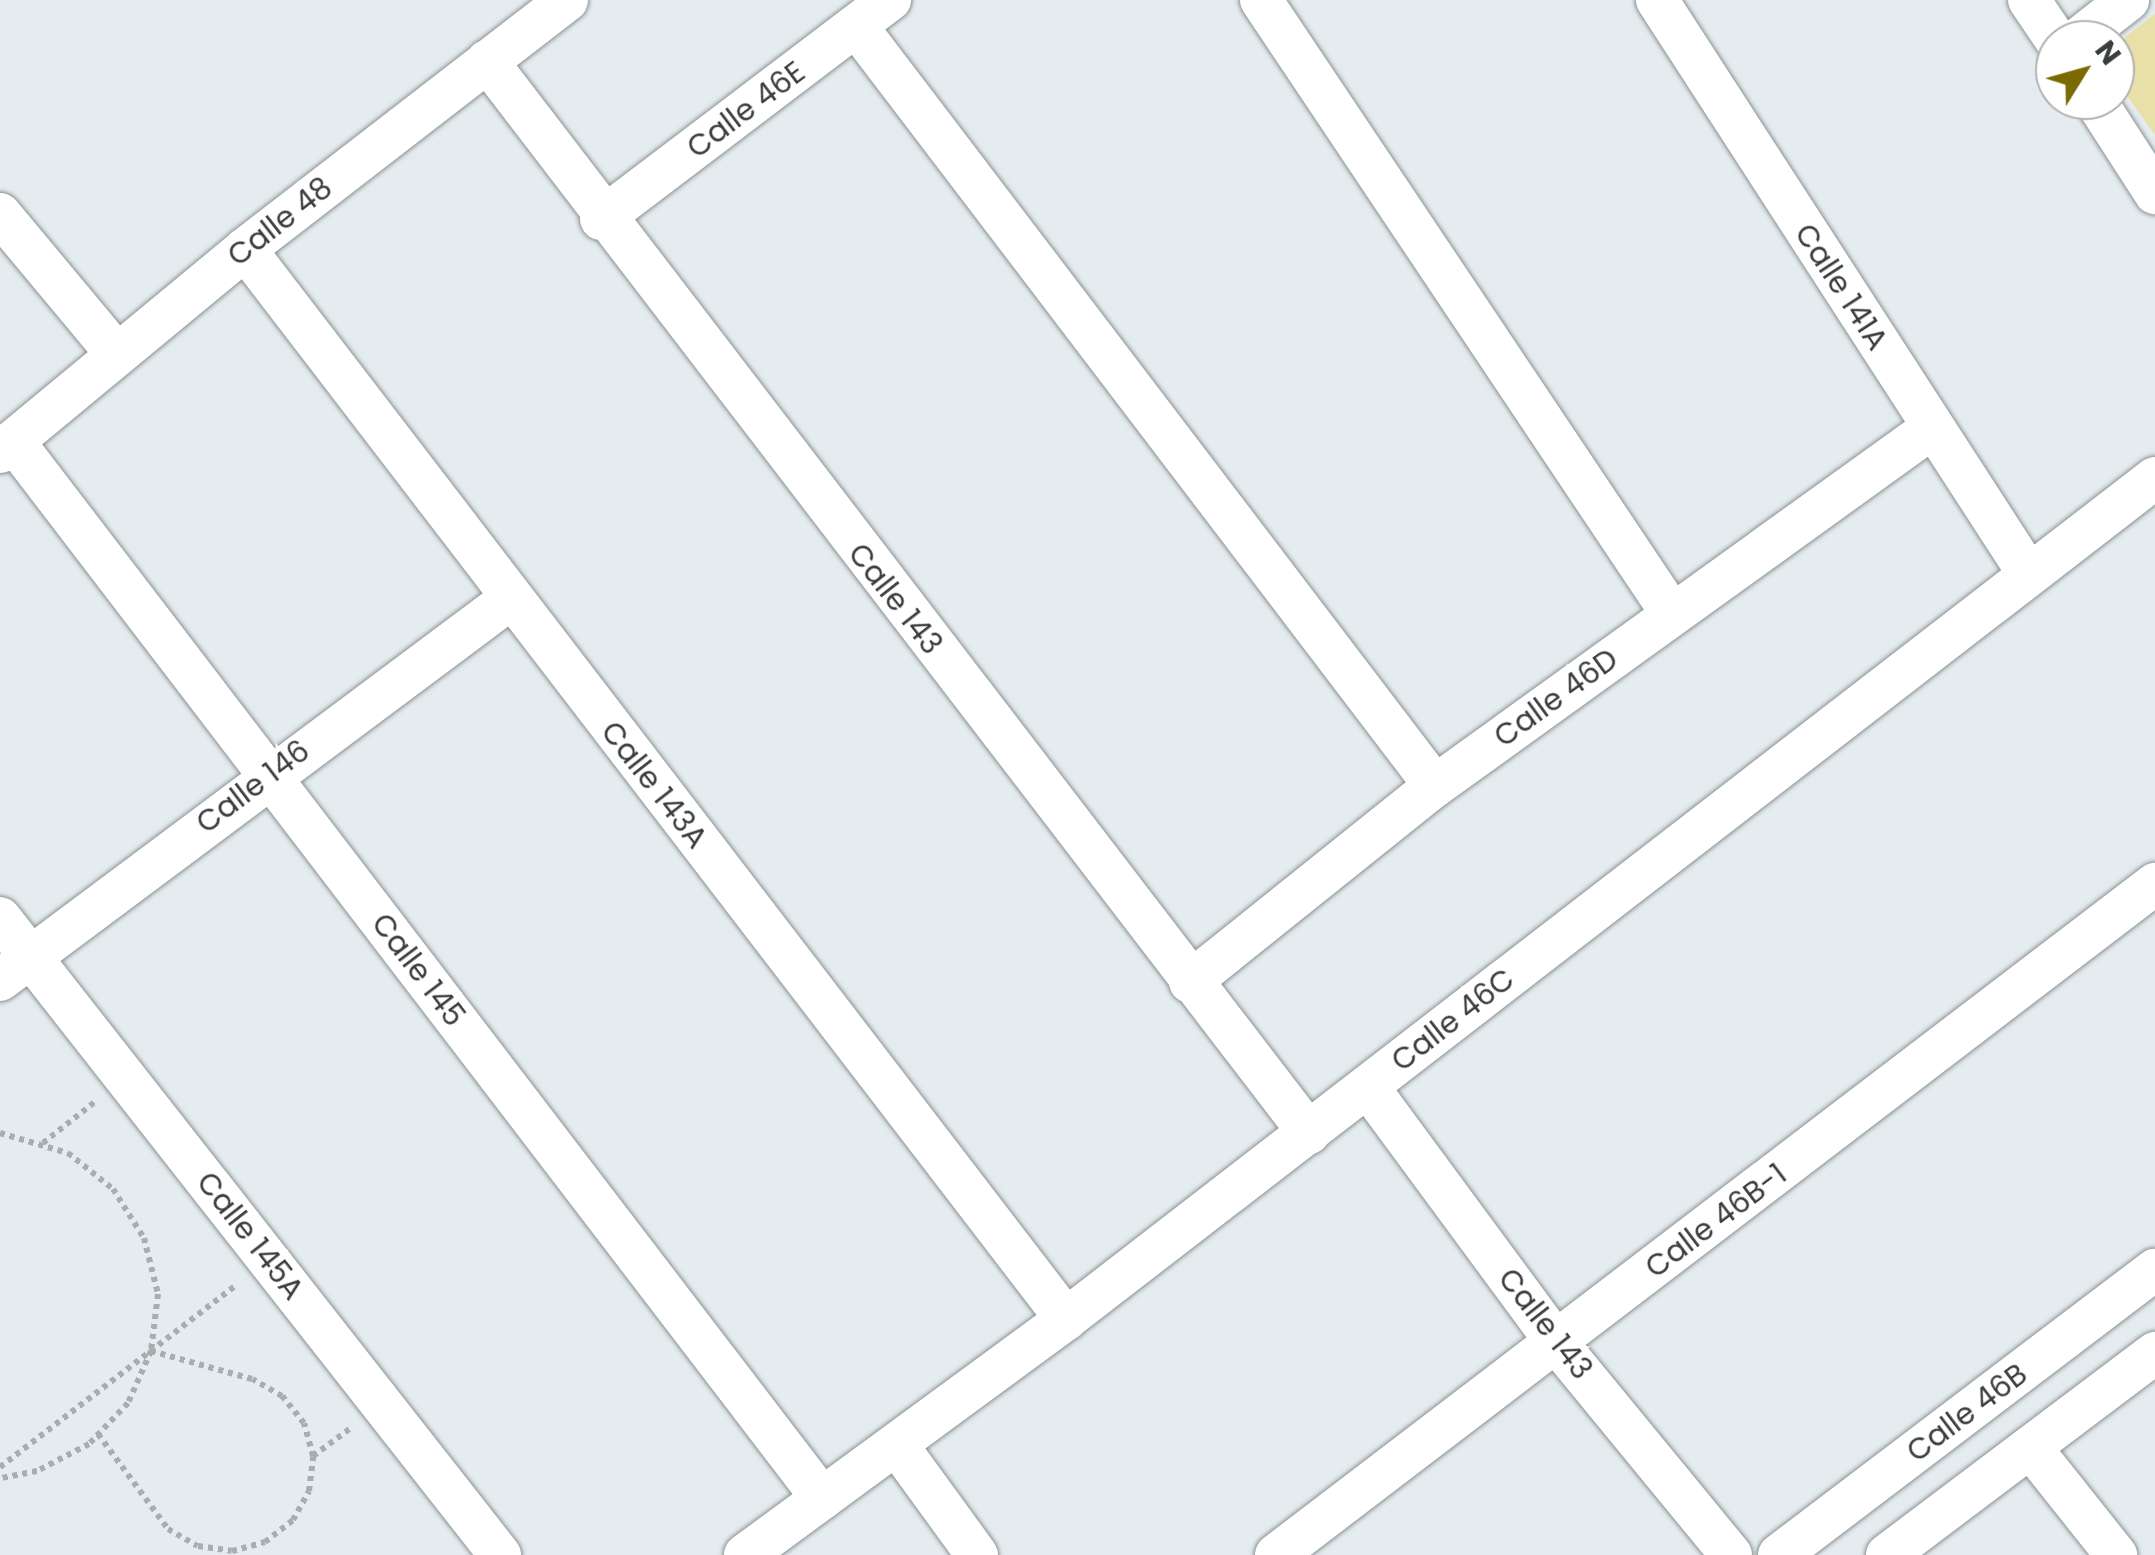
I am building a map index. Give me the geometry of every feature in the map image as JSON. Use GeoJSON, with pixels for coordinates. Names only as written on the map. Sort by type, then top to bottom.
{"type":"FeatureCollection","features":[{"type":"Feature","properties":{"kind":"street","name":"Calle 48"},"geometry":{"type":"LineString","coordinates":[[7,447],[116,352],[566,0]]}},
{"type":"Feature","properties":{"kind":"street","name":"Calle 46E"},"geometry":{"type":"LineString","coordinates":[[601,219],[890,0]]}},
{"type":"Feature","properties":{"kind":"street"},"geometry":{"type":"LineString","coordinates":[[1261,0],[1672,614]]}},
{"type":"Feature","properties":{"kind":"street","name":"Calle 141A"},"geometry":{"type":"LineString","coordinates":[[1657,0],[2028,573]]}},
{"type":"Feature","properties":{"kind":"street"},"geometry":{"type":"LineString","coordinates":[[2102,20],[2128,0]]}},
{"type":"Feature","properties":{"kind":"street"},"geometry":{"type":"LineString","coordinates":[[857,26],[1435,786]]}},
{"type":"Feature","properties":{"kind":"street","name":"Calle 143"},"geometry":{"type":"LineString","coordinates":[[486,61],[601,219],[1309,1134]]}},
{"type":"Feature","properties":{"kind":"street"},"geometry":{"type":"LineString","coordinates":[[2107,120],[2155,193]]}},
{"type":"Feature","properties":{"kind":"street"},"geometry":{"type":"LineString","coordinates":[[0,214],[116,352]]}},
{"type":"Feature","properties":{"kind":"street","name":"Calle 143A"},"geometry":{"type":"LineString","coordinates":[[245,249],[1066,1320]]}},
{"type":"Feature","properties":{"kind":"street","name":"Calle 46D"},"geometry":{"type":"LineString","coordinates":[[1190,982],[1435,786],[1932,428]]}},
{"type":"Feature","properties":{"kind":"street","name":"Calle 145"},"geometry":{"type":"LineString","coordinates":[[7,447],[269,774],[822,1498]]}},
{"type":"Feature","properties":{"kind":"street","name":"Calle 46C"},"geometry":{"type":"LineString","coordinates":[[746,1555],[1066,1320],[2155,478]]}},
{"type":"Feature","properties":{"kind":"street","name":"Calle 146"},"geometry":{"type":"LineString","coordinates":[[15,968],[269,774],[510,599]]}},
{"type":"Feature","properties":{"kind":"street","name":"Calle 46B-1"},"geometry":{"type":"LineString","coordinates":[[1276,1555],[2155,884]]}},
{"type":"Feature","properties":{"kind":"street","name":"Calle 145A"},"geometry":{"type":"LineString","coordinates":[[0,918],[15,968],[126,1077],[500,1555]]}},
{"type":"Feature","properties":{"kind":"street","name":"Calle 143"},"geometry":{"type":"LineString","coordinates":[[1368,1087],[1557,1342],[1731,1555]]}},
{"type":"Feature","properties":{"kind":"street","name":"Calle 46B"},"geometry":{"type":"LineString","coordinates":[[1779,1555],[2155,1270]]}},
{"type":"Feature","properties":{"kind":"street"},"geometry":{"type":"LineString","coordinates":[[1887,1555],[2155,1353]]}},
{"type":"Feature","properties":{"kind":"street"},"geometry":{"type":"LineString","coordinates":[[897,1445],[977,1555]]}},
{"type":"Feature","properties":{"kind":"street"},"geometry":{"type":"LineString","coordinates":[[2031,1448],[2116,1555]]}},
{"type":"Feature","properties":{"kind":"path"},"geometry":{"type":"LineString","coordinates":[[42,1144],[126,1077]]}},
{"type":"Feature","properties":{"kind":"path"},"geometry":{"type":"LineString","coordinates":[[0,1132],[68,1153],[113,1189],[144,1238],[158,1294],[152,1350],[128,1403],[98,1434],[37,1471],[0,1478]]}},
{"type":"Feature","properties":{"kind":"path"},"geometry":{"type":"LineString","coordinates":[[0,1467],[269,1260]]}},
{"type":"Feature","properties":{"kind":"path"},"geometry":{"type":"LineString","coordinates":[[98,1434],[168,1530],[198,1546],[232,1551],[265,1542],[292,1520],[309,1491],[313,1456],[304,1424],[282,1396],[152,1350]]}},
{"type":"Feature","properties":{"kind":"shaded area"},"geometry":{"type":"Polygon","coordinates":[[[2155,14],[2155,135],[2135,107],[2135,30],[2155,14]]]}}]}
